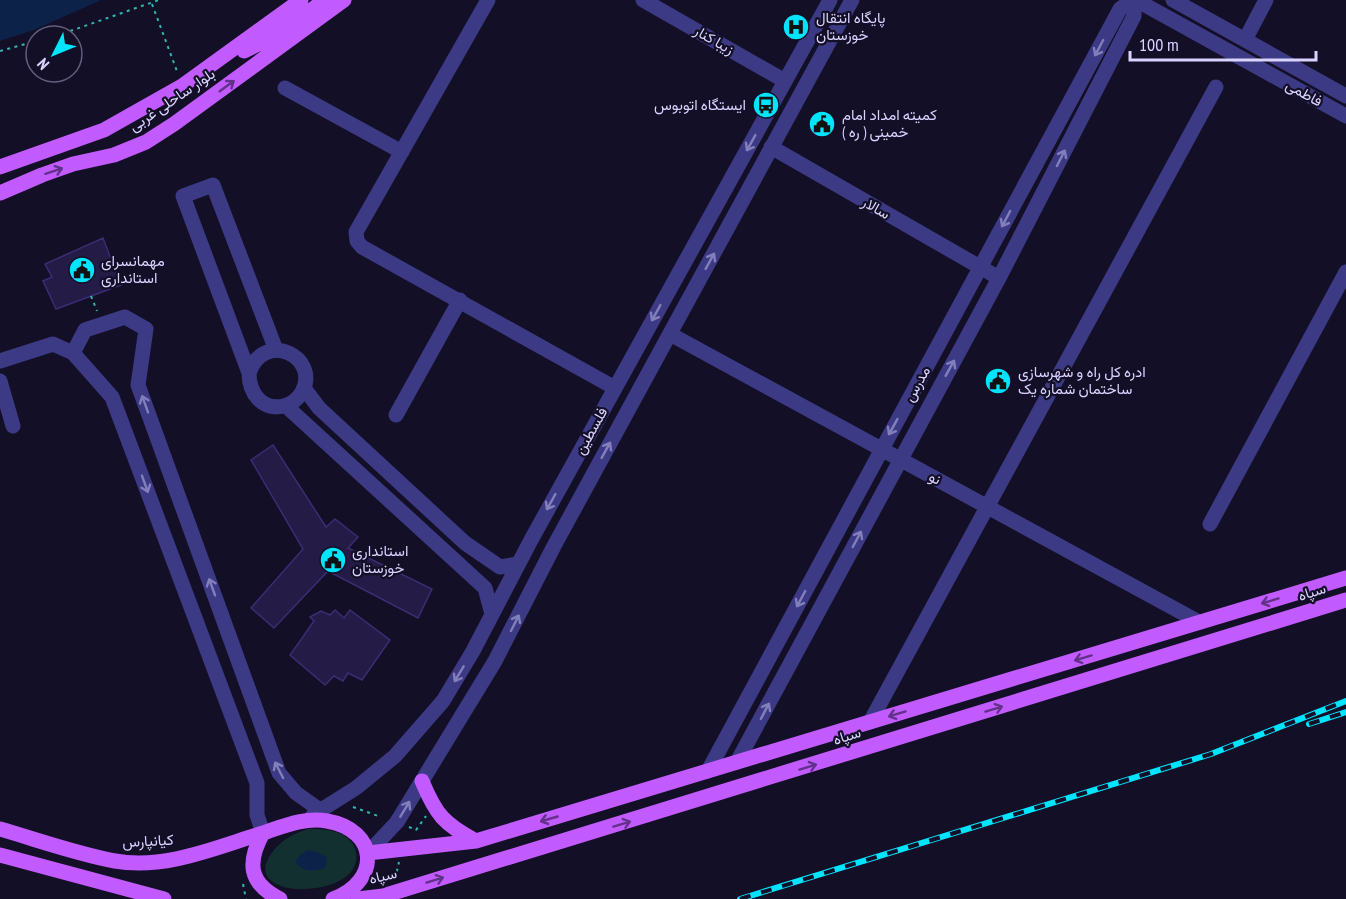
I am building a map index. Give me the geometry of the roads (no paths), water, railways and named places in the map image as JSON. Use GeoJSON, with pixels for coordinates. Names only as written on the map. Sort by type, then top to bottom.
{"type":"FeatureCollection","features":[{"type":"Feature","properties":{"kind":"main road","name":"بلوار ساحلی غربی"},"geometry":{"type":"LineString","coordinates":[[0,167],[104,130],[182,86],[301,0]]}},
{"type":"Feature","properties":{"kind":"main road"},"geometry":{"type":"LineString","coordinates":[[205,70],[280,33],[325,0]]}},
{"type":"Feature","properties":{"kind":"main road","name":"بلوار ساحلی غربی"},"geometry":{"type":"LineString","coordinates":[[0,193],[73,164],[114,155],[146,142],[344,0]]}},
{"type":"Feature","properties":{"kind":"main road","name":"سپاه"},"geometry":{"type":"LineString","coordinates":[[368,854],[476,841],[1346,578]]}},
{"type":"Feature","properties":{"kind":"main road","name":"سپاه"},"geometry":{"type":"LineString","coordinates":[[358,899],[383,897],[1346,600]]}},
{"type":"Feature","properties":{"kind":"main road"},"geometry":{"type":"LineString","coordinates":[[422,781],[432,807],[451,828],[476,841]]}},
{"type":"Feature","properties":{"kind":"main road"},"geometry":{"type":"LineString","coordinates":[[304,820],[327,821],[351,830],[363,840],[368,854],[367,868],[359,881],[333,899]]}},
{"type":"Feature","properties":{"kind":"main road","name":"کیانپارس"},"geometry":{"type":"LineString","coordinates":[[0,829],[117,861],[146,862],[180,858],[304,820]]}},
{"type":"Feature","properties":{"kind":"main road"},"geometry":{"type":"LineString","coordinates":[[263,833],[253,854],[254,871],[259,885],[280,899]]}},
{"type":"Feature","properties":{"kind":"main road"},"geometry":{"type":"LineString","coordinates":[[0,855],[164,899]]}},
{"type":"Feature","properties":{"kind":"street"},"geometry":{"type":"LineString","coordinates":[[488,0],[356,232],[357,241],[362,247],[615,388]]}},
{"type":"Feature","properties":{"kind":"street","name":"زیبا کنار"},"geometry":{"type":"LineString","coordinates":[[643,0],[785,81]]}},
{"type":"Feature","properties":{"kind":"street","name":"فلسطین"},"geometry":{"type":"LineString","coordinates":[[304,820],[356,788],[395,756],[443,701],[830,0]]}},
{"type":"Feature","properties":{"kind":"street","name":"فلسطین"},"geometry":{"type":"LineString","coordinates":[[368,854],[397,822],[495,661],[585,489],[852,0]]}},
{"type":"Feature","properties":{"kind":"street","name":"فاطمی"},"geometry":{"type":"LineString","coordinates":[[1134,0],[1345,113]]}},
{"type":"Feature","properties":{"kind":"street","name":"مدرس"},"geometry":{"type":"LineString","coordinates":[[708,771],[1120,9],[1134,0]]}},
{"type":"Feature","properties":{"kind":"street","name":"مدرس"},"geometry":{"type":"LineString","coordinates":[[737,762],[999,278],[1134,16],[1134,0]]}},
{"type":"Feature","properties":{"kind":"street","name":"فاطمی"},"geometry":{"type":"LineString","coordinates":[[1173,0],[1346,96]]}},
{"type":"Feature","properties":{"kind":"street"},"geometry":{"type":"LineString","coordinates":[[1245,40],[1266,0]]}},
{"type":"Feature","properties":{"kind":"street"},"geometry":{"type":"LineString","coordinates":[[870,722],[1216,87]]}},
{"type":"Feature","properties":{"kind":"street"},"geometry":{"type":"LineString","coordinates":[[285,88],[402,152]]}},
{"type":"Feature","properties":{"kind":"street","name":"سالار"},"geometry":{"type":"LineString","coordinates":[[771,147],[999,278]]}},
{"type":"Feature","properties":{"kind":"street"},"geometry":{"type":"LineString","coordinates":[[249,374],[183,196],[213,185],[276,350]]}},
{"type":"Feature","properties":{"kind":"street"},"geometry":{"type":"LineString","coordinates":[[1210,524],[1346,272]]}},
{"type":"Feature","properties":{"kind":"street"},"geometry":{"type":"LineString","coordinates":[[396,415],[460,300]]}},
{"type":"Feature","properties":{"kind":"street"},"geometry":{"type":"LineString","coordinates":[[73,352],[85,330],[103,324],[125,317],[146,328],[138,385],[279,773],[296,793],[320,810]]}},
{"type":"Feature","properties":{"kind":"street","name":"نو"},"geometry":{"type":"LineString","coordinates":[[670,334],[1199,622]]}},
{"type":"Feature","properties":{"kind":"street"},"geometry":{"type":"LineString","coordinates":[[0,361],[53,344],[73,352],[112,397],[256,783],[257,815],[263,833]]}},
{"type":"Feature","properties":{"kind":"street"},"geometry":{"type":"LineString","coordinates":[[276,350],[293,355],[300,361],[305,378],[304,387],[294,402],[276,407],[258,400],[252,393],[249,374],[252,364],[258,357],[276,350]]}},
{"type":"Feature","properties":{"kind":"street"},"geometry":{"type":"LineString","coordinates":[[0,381],[13,426]]}},
{"type":"Feature","properties":{"kind":"street"},"geometry":{"type":"LineString","coordinates":[[304,387],[319,408],[469,545],[500,567],[518,564]]}},
{"type":"Feature","properties":{"kind":"street"},"geometry":{"type":"LineString","coordinates":[[286,406],[485,588],[492,614]]}},
{"type":"Feature","properties":{"kind":"street"},"geometry":{"type":"LineString","coordinates":[[565,478],[585,489]]}},
{"type":"Feature","properties":{"kind":"street"},"geometry":{"type":"LineString","coordinates":[[458,562],[469,545]]}},
{"type":"Feature","properties":{"kind":"water"},"geometry":{"type":"Polygon","coordinates":[[[0,0],[101,0],[47,24],[24,24],[24,33],[0,41],[0,0]]]}},
{"type":"Feature","properties":{"kind":"water"},"geometry":{"type":"Polygon","coordinates":[[[308,850],[327,857],[325,868],[308,870],[295,862],[308,850]]]}},
{"type":"Feature","properties":{"kind":"railway"},"geometry":{"type":"LineString","coordinates":[[740,899],[1211,754],[1346,701]]}},
{"type":"Feature","properties":{"kind":"railway"},"geometry":{"type":"LineString","coordinates":[[1309,724],[1346,712]]}},
{"type":"Feature","properties":{"kind":"place","name":"پایگاه انتقال خوزستان"},"geometry":{"type":"Point","coordinates":[796,27]}},
{"type":"Feature","properties":{"kind":"place","name":"ایستگاه اتوبوس"},"geometry":{"type":"Point","coordinates":[766,105]}},
{"type":"Feature","properties":{"kind":"place","name":"کمیته امداد امام خمینی ( ره )"},"geometry":{"type":"Point","coordinates":[822,124]}},
{"type":"Feature","properties":{"kind":"place","name":"مهمانسرای استانداری"},"geometry":{"type":"Point","coordinates":[82,270]}},
{"type":"Feature","properties":{"kind":"place","name":"ادره کل راه و شهرسازی ساختمان شماره یک"},"geometry":{"type":"Point","coordinates":[998,381]}},
{"type":"Feature","properties":{"kind":"place","name":"استانداری خوزستان"},"geometry":{"type":"Point","coordinates":[333,560]}}]}
